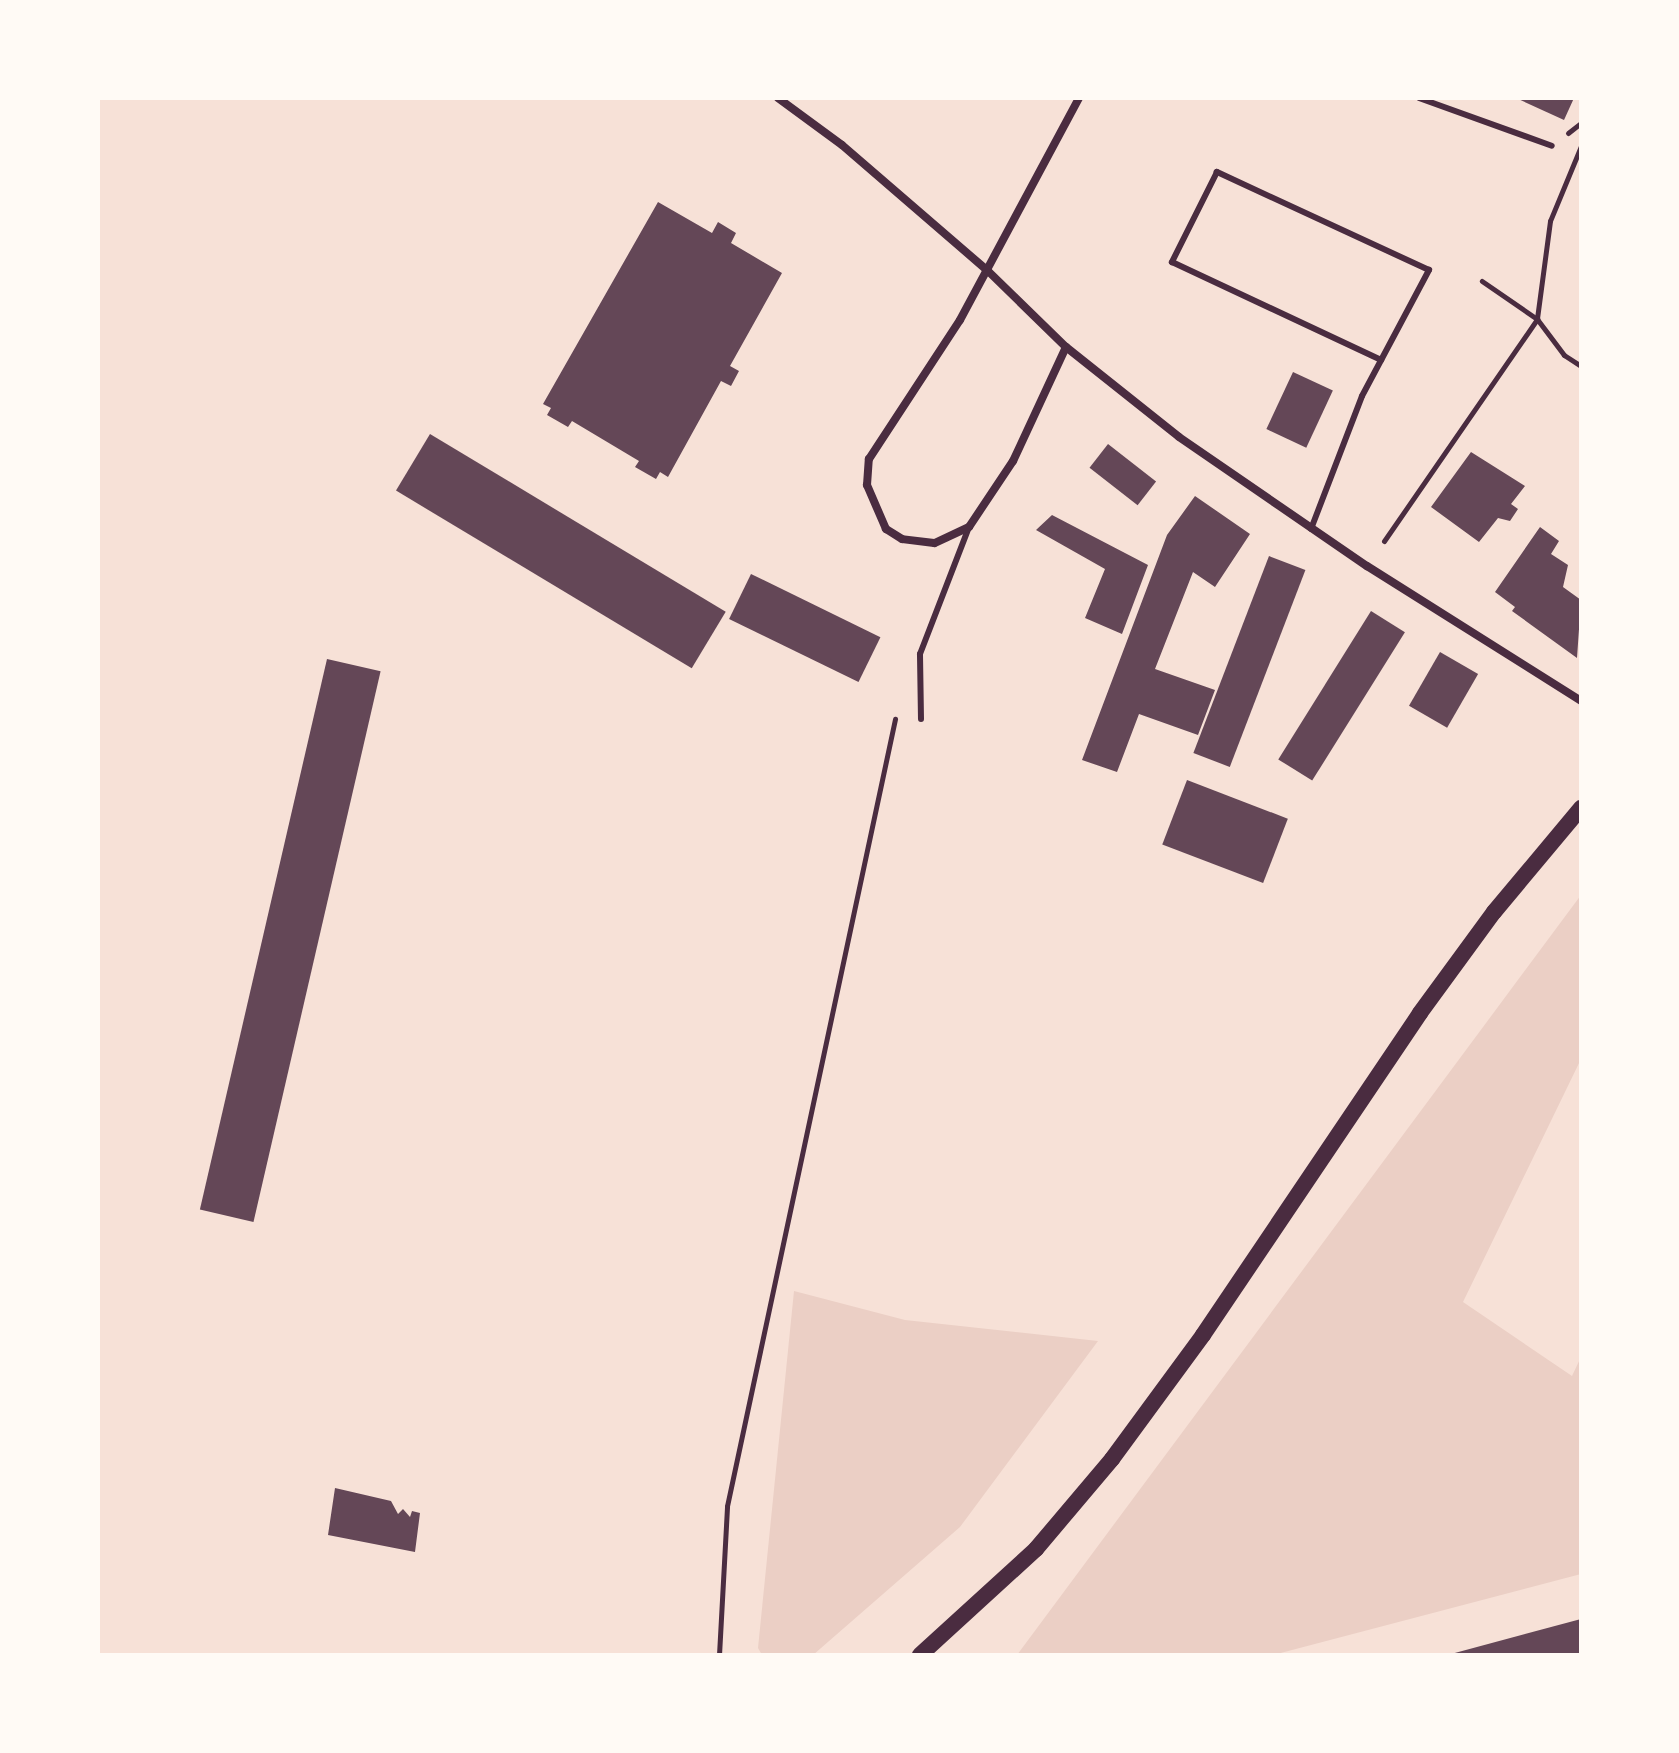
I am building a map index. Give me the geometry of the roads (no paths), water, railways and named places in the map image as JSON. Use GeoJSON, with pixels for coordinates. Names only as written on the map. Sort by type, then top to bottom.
{"type":"FeatureCollection","features":[{"type":"Feature","properties":{"kind":"main road"},"geometry":{"type":"LineString","coordinates":[[920,1655],[1036,1549],[1112,1459],[1203,1335],[1420,1013],[1494,912],[1581,808]]}},
{"type":"Feature","properties":{"kind":"street"},"geometry":{"type":"LineString","coordinates":[[778,98],[842,145],[988,271],[1066,347],[1179,437],[1311,529],[1581,701]]}},
{"type":"Feature","properties":{"kind":"street"},"geometry":{"type":"LineString","coordinates":[[1066,347],[1013,461],[969,527],[934,543],[902,539],[886,529],[873,508],[867,485],[869,459],[884,430],[988,271],[1079,98]]}},
{"type":"Feature","properties":{"kind":"lane"},"geometry":{"type":"LineString","coordinates":[[1419,98],[1552,146]]}},
{"type":"Feature","properties":{"kind":"lane"},"geometry":{"type":"LineString","coordinates":[[1311,529],[1362,396],[1429,270],[1217,172],[1172,262],[1381,360]]}},
{"type":"Feature","properties":{"kind":"lane"},"geometry":{"type":"LineString","coordinates":[[921,719],[920,654],[969,527]]}}]}
